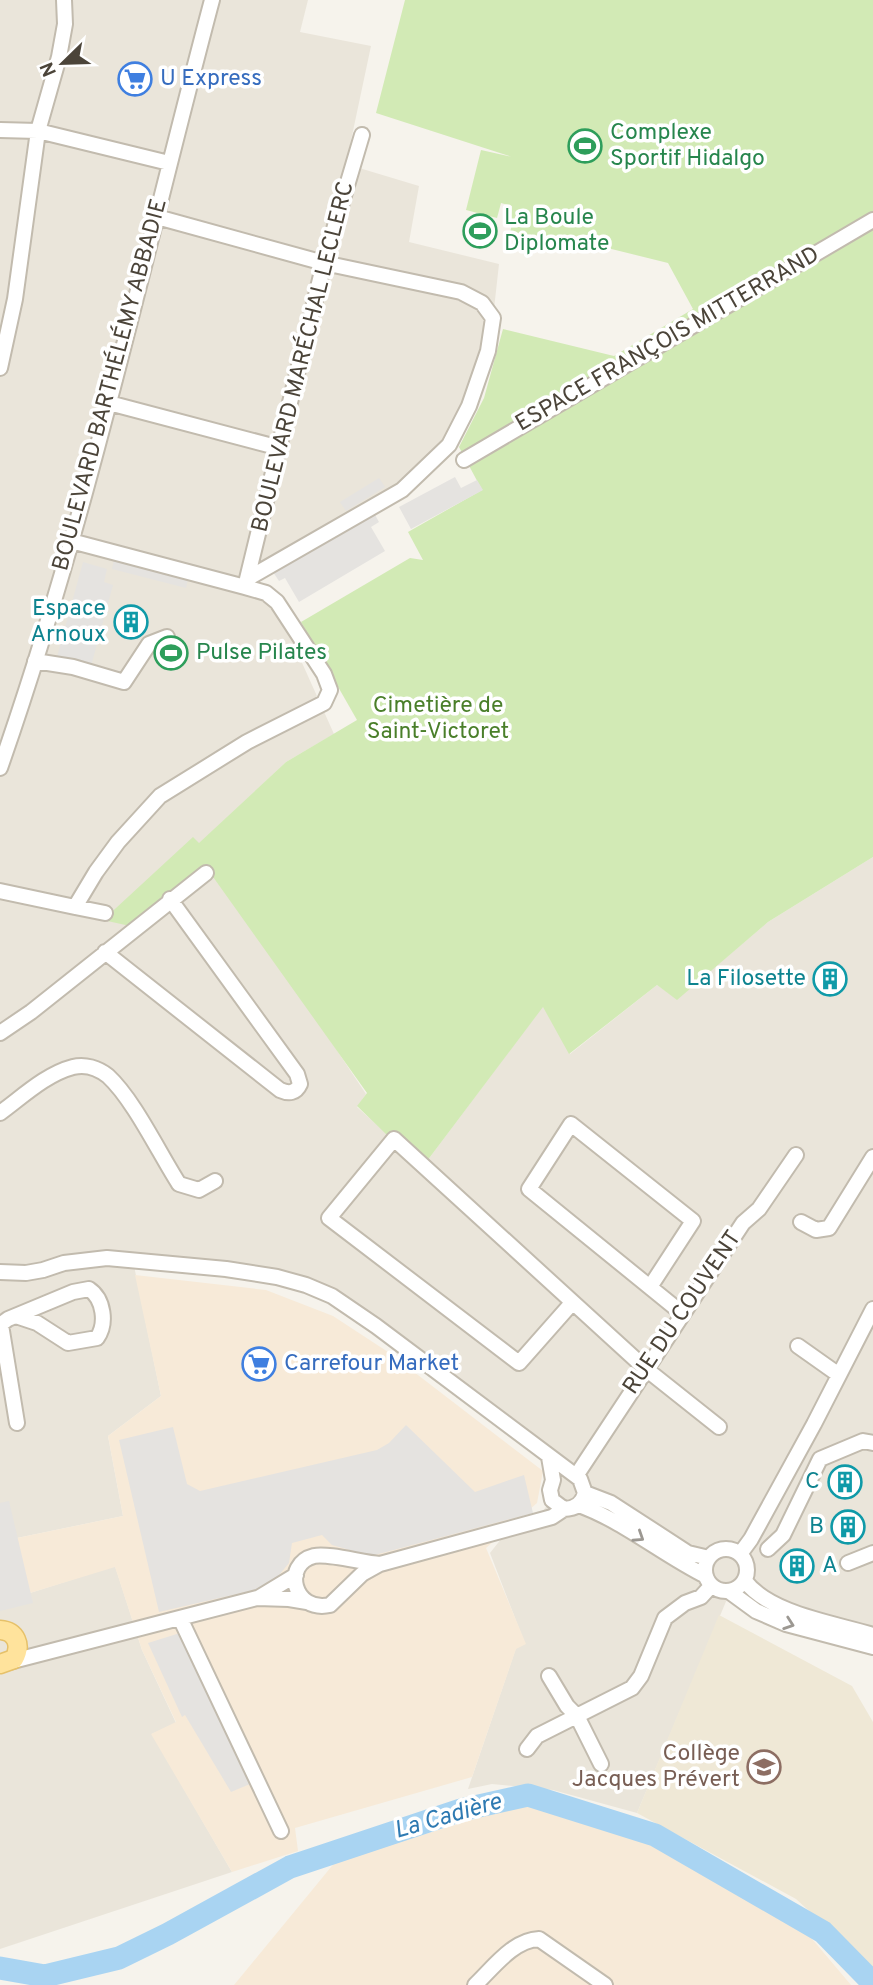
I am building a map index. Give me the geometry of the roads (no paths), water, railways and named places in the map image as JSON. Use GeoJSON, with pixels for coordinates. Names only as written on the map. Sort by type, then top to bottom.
{"type":"FeatureCollection","features":[{"type":"Feature","properties":{"kind":"main road"},"geometry":{"type":"LineString","coordinates":[[0,1630],[11,1633],[18,1643],[17,1654],[5,1663]]}},
{"type":"Feature","properties":{"kind":"street"},"geometry":{"type":"LineString","coordinates":[[0,368],[15,299],[38,131],[59,57],[65,24],[64,0]]}},
{"type":"Feature","properties":{"kind":"street","name":"BOULEVARD BARTHÉLÉMY ABBADIE"},"geometry":{"type":"LineString","coordinates":[[0,768],[71,541],[212,0]]}},
{"type":"Feature","properties":{"kind":"street"},"geometry":{"type":"LineString","coordinates":[[0,130],[38,131],[169,163]]}},
{"type":"Feature","properties":{"kind":"street","name":"BOULEVARD MARÉCHAL LECLERC"},"geometry":{"type":"LineString","coordinates":[[246,583],[324,263],[362,135]]}},
{"type":"Feature","properties":{"kind":"street"},"geometry":{"type":"LineString","coordinates":[[156,217],[324,263],[461,292],[482,303],[493,318],[488,351],[469,406],[449,445],[407,485],[246,583]]}},
{"type":"Feature","properties":{"kind":"street","name":"ESPACE FRANÇOIS MITTERRAND"},"geometry":{"type":"LineString","coordinates":[[464,460],[873,220]]}},
{"type":"Feature","properties":{"kind":"street"},"geometry":{"type":"LineString","coordinates":[[109,403],[280,448]]}},
{"type":"Feature","properties":{"kind":"street"},"geometry":{"type":"LineString","coordinates":[[71,541],[246,583],[266,593],[277,602],[324,674],[330,690],[328,697],[318,707],[247,742],[160,796],[118,842],[75,907]]}},
{"type":"Feature","properties":{"kind":"street"},"geometry":{"type":"LineString","coordinates":[[35,661],[73,667],[124,682],[149,644],[167,637]]}},
{"type":"Feature","properties":{"kind":"street"},"geometry":{"type":"LineString","coordinates":[[0,1033],[31,1012],[206,873]]}},
{"type":"Feature","properties":{"kind":"street"},"geometry":{"type":"LineString","coordinates":[[0,891],[105,913]]}},
{"type":"Feature","properties":{"kind":"street"},"geometry":{"type":"LineString","coordinates":[[105,952],[280,1090],[290,1093],[295,1091],[300,1084],[297,1074],[170,899]]}},
{"type":"Feature","properties":{"kind":"street"},"geometry":{"type":"LineString","coordinates":[[0,1113],[56,1073],[74,1066],[88,1066],[106,1074],[123,1093],[179,1184],[199,1191],[215,1181]]}},
{"type":"Feature","properties":{"kind":"street"},"geometry":{"type":"LineString","coordinates":[[650,1287],[693,1221],[571,1124],[529,1189],[683,1314]]}},
{"type":"Feature","properties":{"kind":"street"},"geometry":{"type":"LineString","coordinates":[[572,1303],[519,1363],[329,1218],[394,1139],[572,1303],[719,1427]]}},
{"type":"Feature","properties":{"kind":"street","name":"RUE DU COUVENT"},"geometry":{"type":"LineString","coordinates":[[574,1475],[743,1223],[759,1209],[796,1155]]}},
{"type":"Feature","properties":{"kind":"street"},"geometry":{"type":"LineString","coordinates":[[802,1222],[816,1230],[829,1228],[873,1157]]}},
{"type":"Feature","properties":{"kind":"street"},"geometry":{"type":"LineString","coordinates":[[0,1272],[26,1273],[64,1263],[107,1258],[226,1269],[277,1277],[306,1285],[332,1297],[376,1326],[574,1475],[583,1483],[582,1499]]}},
{"type":"Feature","properties":{"kind":"street"},"geometry":{"type":"LineString","coordinates":[[16,1316],[37,1323],[68,1343],[97,1338],[102,1331],[102,1311],[96,1296],[89,1289],[73,1292],[16,1316],[1,1325],[17,1423]]}},
{"type":"Feature","properties":{"kind":"street"},"geometry":{"type":"LineString","coordinates":[[740,1554],[873,1309]]}},
{"type":"Feature","properties":{"kind":"street"},"geometry":{"type":"LineString","coordinates":[[798,1346],[839,1375]]}},
{"type":"Feature","properties":{"kind":"street"},"geometry":{"type":"LineString","coordinates":[[768,1549],[783,1535],[820,1459],[863,1441],[873,1443]]}},
{"type":"Feature","properties":{"kind":"street"},"geometry":{"type":"LineString","coordinates":[[549,1457],[553,1480],[550,1490],[552,1500],[564,1509]]}},
{"type":"Feature","properties":{"kind":"street"},"geometry":{"type":"LineString","coordinates":[[553,1480],[562,1475],[574,1475]]}},
{"type":"Feature","properties":{"kind":"street"},"geometry":{"type":"LineString","coordinates":[[582,1499],[708,1581],[717,1590],[730,1592],[757,1611],[786,1624],[873,1647]]}},
{"type":"Feature","properties":{"kind":"street"},"geometry":{"type":"LineString","coordinates":[[380,1564],[324,1555],[310,1558],[299,1567],[296,1575],[297,1590],[314,1606],[330,1605],[362,1574],[380,1564],[552,1517],[582,1499],[611,1503],[688,1552],[709,1558]]}},
{"type":"Feature","properties":{"kind":"street"},"geometry":{"type":"LineString","coordinates":[[532,1522],[552,1500]]}},
{"type":"Feature","properties":{"kind":"street"},"geometry":{"type":"LineString","coordinates":[[527,1749],[537,1736],[632,1688],[641,1676],[665,1618],[685,1603],[701,1597],[708,1581],[706,1564],[709,1558],[720,1550],[734,1550],[740,1554],[747,1566],[745,1581],[730,1592]]}},
{"type":"Feature","properties":{"kind":"street"},"geometry":{"type":"LineString","coordinates":[[848,1563],[873,1553]]}},
{"type":"Feature","properties":{"kind":"street"},"geometry":{"type":"LineString","coordinates":[[330,1557],[337,1561],[345,1573],[342,1594]]}},
{"type":"Feature","properties":{"kind":"street"},"geometry":{"type":"LineString","coordinates":[[5,1663],[257,1598],[296,1575]]}},
{"type":"Feature","properties":{"kind":"street"},"geometry":{"type":"LineString","coordinates":[[745,1581],[762,1598],[791,1610],[873,1635]]}},
{"type":"Feature","properties":{"kind":"street"},"geometry":{"type":"LineString","coordinates":[[257,1598],[307,1602]]}},
{"type":"Feature","properties":{"kind":"street"},"geometry":{"type":"LineString","coordinates":[[180,1618],[281,1831]]}},
{"type":"Feature","properties":{"kind":"street"},"geometry":{"type":"LineString","coordinates":[[18,1643],[32,1655]]}},
{"type":"Feature","properties":{"kind":"street"},"geometry":{"type":"LineString","coordinates":[[549,1676],[567,1706],[577,1716],[601,1764]]}},
{"type":"Feature","properties":{"kind":"street"},"geometry":{"type":"LineString","coordinates":[[475,1985],[527,1939],[539,1939],[606,1985]]}},
{"type":"Feature","properties":{"kind":"waterway","name":"La Cadière"},"geometry":{"type":"LineString","coordinates":[[0,1968],[45,1976],[119,1958],[290,1867],[461,1810],[528,1795],[655,1835],[823,1932],[873,1983]]}},
{"type":"Feature","properties":{"kind":"place","name":"U Express"},"geometry":{"type":"Point","coordinates":[135,79]}},
{"type":"Feature","properties":{"kind":"place","name":"Complexe Sportif Hidalgo"},"geometry":{"type":"Point","coordinates":[585,146]}},
{"type":"Feature","properties":{"kind":"place","name":"La Boule Diplomate"},"geometry":{"type":"Point","coordinates":[480,231]}},
{"type":"Feature","properties":{"kind":"place","name":"Espace Arnoux"},"geometry":{"type":"Point","coordinates":[131,622]}},
{"type":"Feature","properties":{"kind":"place","name":"Pulse Pilates"},"geometry":{"type":"Point","coordinates":[171,653]}},
{"type":"Feature","properties":{"kind":"place","name":"La Filosette"},"geometry":{"type":"Point","coordinates":[830,979]}},
{"type":"Feature","properties":{"kind":"place","name":"Carrefour Market"},"geometry":{"type":"Point","coordinates":[259,1364]}},
{"type":"Feature","properties":{"kind":"place","name":"C"},"geometry":{"type":"Point","coordinates":[845,1482]}},
{"type":"Feature","properties":{"kind":"place","name":"B"},"geometry":{"type":"Point","coordinates":[848,1527]}},
{"type":"Feature","properties":{"kind":"place","name":"A"},"geometry":{"type":"Point","coordinates":[797,1566]}},
{"type":"Feature","properties":{"kind":"place","name":"Collège Jacques Prévert"},"geometry":{"type":"Point","coordinates":[764,1767]}},
{"type":"Feature","properties":{"kind":"park label","name":"Cimetière de Saint-Victoret"},"geometry":{"type":"Point","coordinates":[438,719]}}]}
